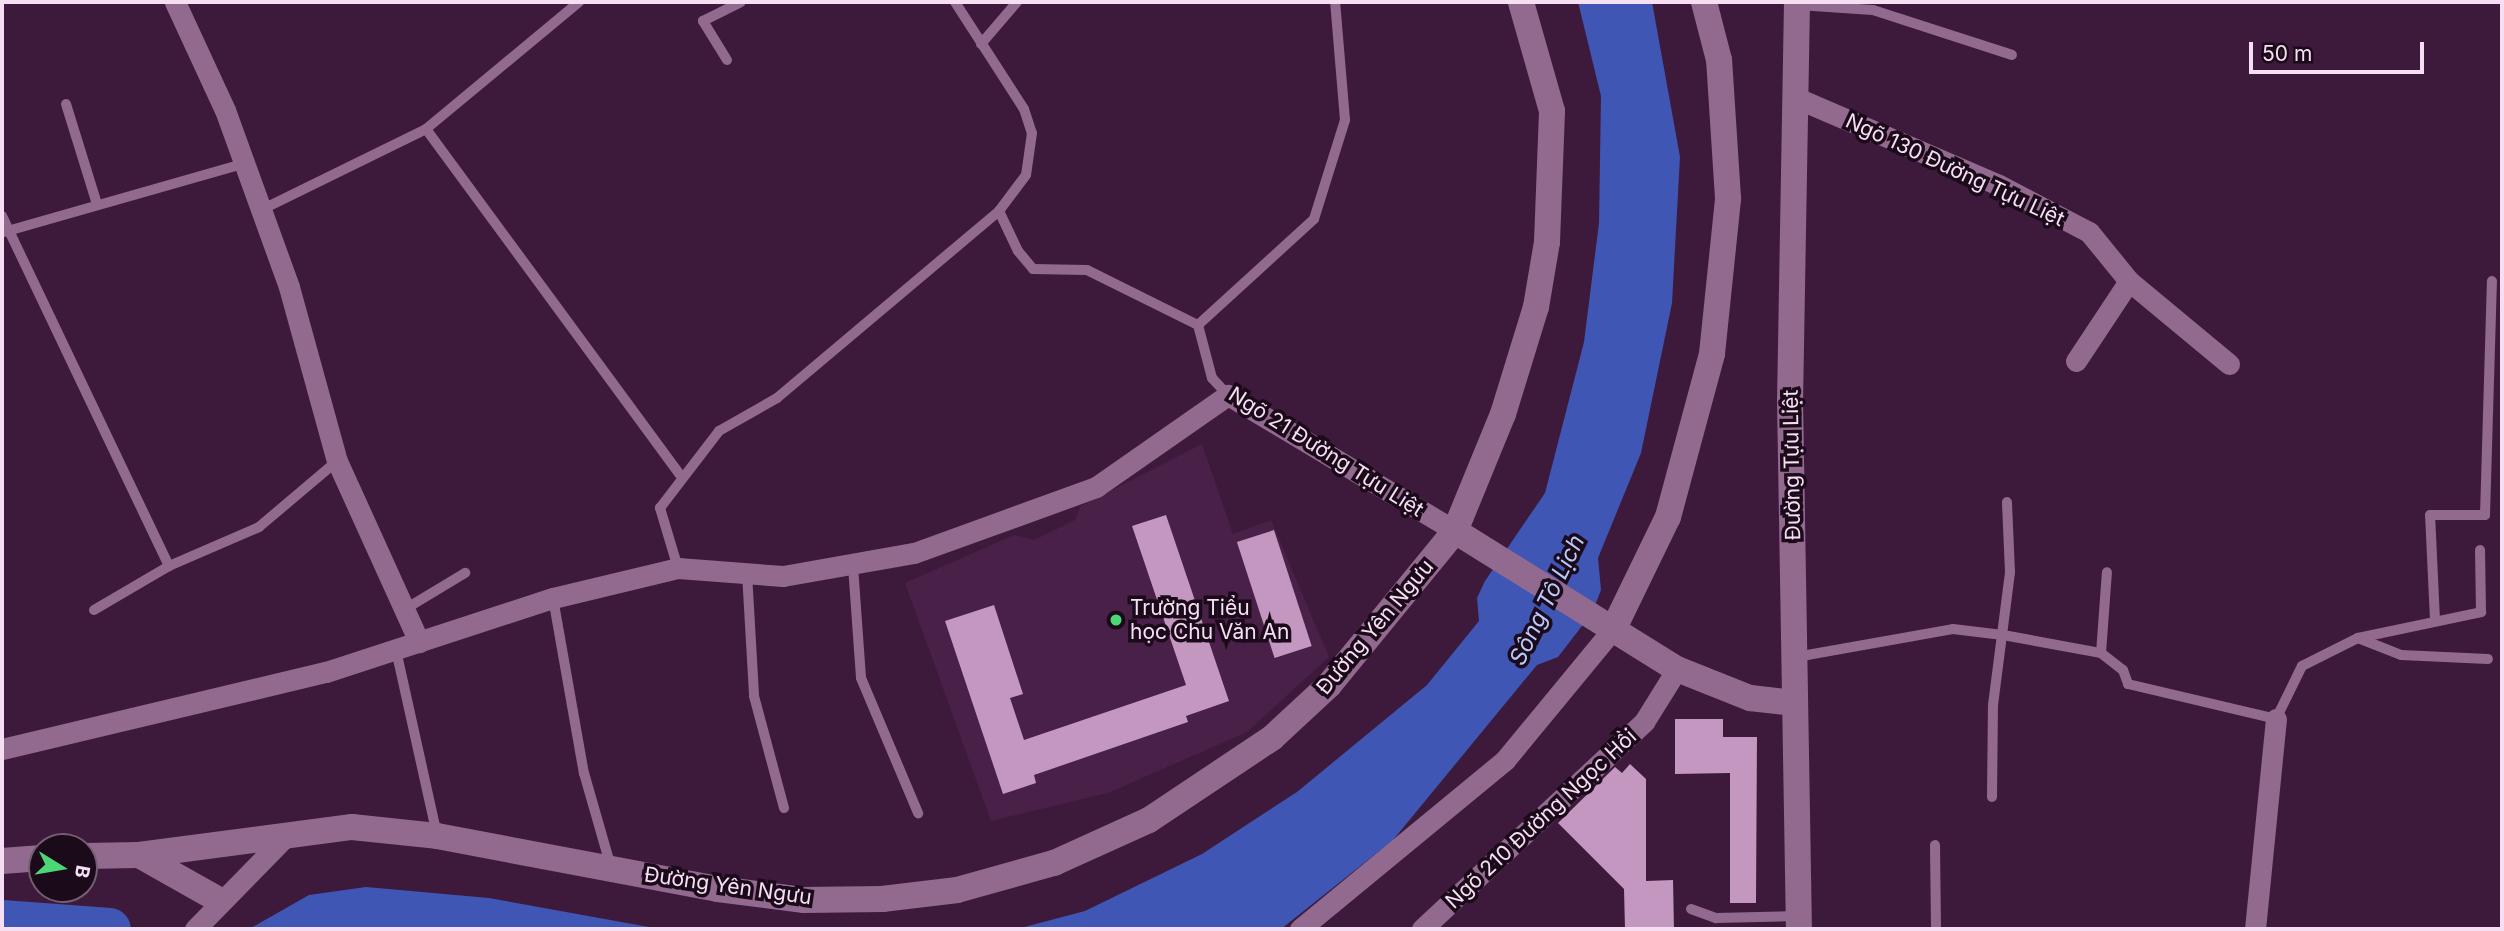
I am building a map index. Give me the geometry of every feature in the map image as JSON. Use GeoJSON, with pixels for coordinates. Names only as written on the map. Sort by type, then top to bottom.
{"type":"FeatureCollection","features":[{"type":"Feature","properties":{"kind":"street"},"geometry":{"type":"LineString","coordinates":[[175,2],[261,210],[337,461],[400,612],[419,642]]}},
{"type":"Feature","properties":{"kind":"street","name":"Đường Yên Ngưu"},"geometry":{"type":"LineString","coordinates":[[98,856],[139,855],[289,833],[352,827],[437,836],[804,900],[882,899],[957,890],[1054,863],[1149,820],[1272,738],[1357,655],[1465,538],[1536,307],[1547,242],[1552,111],[1521,2]]}},
{"type":"Feature","properties":{"kind":"street"},"geometry":{"type":"LineString","coordinates":[[1300,929],[1505,760],[1605,622],[1668,517],[1712,354],[1728,198],[1719,60],[1704,2]]}},
{"type":"Feature","properties":{"kind":"street","name":"Đường Tựu Liệt"},"geometry":{"type":"LineString","coordinates":[[1798,3],[1799,99],[1790,400],[1798,923]]}},
{"type":"Feature","properties":{"kind":"street","name":"Ngõ 130 Đường Tựu Liệt"},"geometry":{"type":"LineString","coordinates":[[1799,99],[1999,185],[2089,232],[2129,281],[2228,364]]}},
{"type":"Feature","properties":{"kind":"street"},"geometry":{"type":"LineString","coordinates":[[2076,361],[2129,281]]}},
{"type":"Feature","properties":{"kind":"street"},"geometry":{"type":"LineString","coordinates":[[2,749],[396,650],[553,598],[678,568],[783,576],[853,566],[914,553],[1096,487],[1228,395]]}},
{"type":"Feature","properties":{"kind":"street","name":"Ngõ 21 Đường Tựu Liệt"},"geometry":{"type":"LineString","coordinates":[[1228,395],[1465,538]]}},
{"type":"Feature","properties":{"kind":"street"},"geometry":{"type":"LineString","coordinates":[[1465,538],[1605,622],[1677,669],[1750,698],[1794,703]]}},
{"type":"Feature","properties":{"kind":"street","name":"Ngõ 210 Đường Ngọc Hồi"},"geometry":{"type":"LineString","coordinates":[[1422,929],[1644,722],[1677,669]]}},
{"type":"Feature","properties":{"kind":"street"},"geometry":{"type":"LineString","coordinates":[[2255,929],[2276,719]]}},
{"type":"Feature","properties":{"kind":"street"},"geometry":{"type":"LineString","coordinates":[[195,929],[219,900],[289,833]]}},
{"type":"Feature","properties":{"kind":"street"},"geometry":{"type":"LineString","coordinates":[[139,855],[219,900]]}},
{"type":"Feature","properties":{"kind":"street"},"geometry":{"type":"LineString","coordinates":[[2,860],[28,859]]}},
{"type":"Feature","properties":{"kind":"lane"},"geometry":{"type":"LineString","coordinates":[[261,210],[425,129],[564,6],[579,2]]}},
{"type":"Feature","properties":{"kind":"lane"},"geometry":{"type":"LineString","coordinates":[[727,60],[703,21],[741,2]]}},
{"type":"Feature","properties":{"kind":"lane"},"geometry":{"type":"LineString","coordinates":[[678,568],[660,508],[680,475],[719,431],[776,398],[999,211],[1026,175],[1032,133],[1024,108],[955,2]]}},
{"type":"Feature","properties":{"kind":"lane"},"geometry":{"type":"LineString","coordinates":[[981,44],[1017,2]]}},
{"type":"Feature","properties":{"kind":"lane"},"geometry":{"type":"LineString","coordinates":[[999,211],[1033,269],[1087,270],[1198,326],[1314,219],[1345,120],[1335,2]]}},
{"type":"Feature","properties":{"kind":"lane"},"geometry":{"type":"LineString","coordinates":[[1798,3],[1873,9],[2012,55]]}},
{"type":"Feature","properties":{"kind":"lane"},"geometry":{"type":"LineString","coordinates":[[66,104],[97,204]]}},
{"type":"Feature","properties":{"kind":"lane"},"geometry":{"type":"LineString","coordinates":[[425,129],[680,475]]}},
{"type":"Feature","properties":{"kind":"lane"},"geometry":{"type":"LineString","coordinates":[[5,232],[243,164]]}},
{"type":"Feature","properties":{"kind":"lane"},"geometry":{"type":"LineString","coordinates":[[2,216],[5,232],[169,566]]}},
{"type":"Feature","properties":{"kind":"lane"},"geometry":{"type":"LineString","coordinates":[[2435,620],[2430,515],[2486,515],[2492,281]]}},
{"type":"Feature","properties":{"kind":"lane","name":"Ngõ 21 Đường Tựu Liệt"},"geometry":{"type":"LineString","coordinates":[[1198,326],[1212,378],[1228,395]]}},
{"type":"Feature","properties":{"kind":"lane"},"geometry":{"type":"LineString","coordinates":[[93,610],[169,566],[259,527],[337,461]]}},
{"type":"Feature","properties":{"kind":"lane"},"geometry":{"type":"LineString","coordinates":[[1992,797],[2010,572],[2007,502]]}},
{"type":"Feature","properties":{"kind":"lane"},"geometry":{"type":"LineString","coordinates":[[1796,657],[1953,629],[2003,635],[2101,653],[2123,670],[2128,684],[2276,719],[2302,666],[2358,638],[2481,612],[2480,550]]}},
{"type":"Feature","properties":{"kind":"lane"},"geometry":{"type":"LineString","coordinates":[[853,566],[861,678],[918,814]]}},
{"type":"Feature","properties":{"kind":"lane"},"geometry":{"type":"LineString","coordinates":[[2101,653],[2106,572]]}},
{"type":"Feature","properties":{"kind":"lane"},"geometry":{"type":"LineString","coordinates":[[400,612],[465,573]]}},
{"type":"Feature","properties":{"kind":"lane"},"geometry":{"type":"LineString","coordinates":[[747,573],[754,696],[784,808]]}},
{"type":"Feature","properties":{"kind":"lane"},"geometry":{"type":"LineString","coordinates":[[553,598],[584,773],[611,867]]}},
{"type":"Feature","properties":{"kind":"lane"},"geometry":{"type":"LineString","coordinates":[[2358,638],[2401,655],[2488,659]]}},
{"type":"Feature","properties":{"kind":"lane"},"geometry":{"type":"LineString","coordinates":[[396,650],[437,836]]}},
{"type":"Feature","properties":{"kind":"lane"},"geometry":{"type":"LineString","coordinates":[[1934,845],[1936,929]]}},
{"type":"Feature","properties":{"kind":"lane"},"geometry":{"type":"LineString","coordinates":[[1691,909],[1716,918],[1798,923]]}},
{"type":"Feature","properties":{"kind":"shaded area","name":"Trường Tiểu học Chu Văn An"},"geometry":{"type":"Polygon","coordinates":[[[1202,444],[1233,534],[1271,520],[1329,657],[1247,732],[1108,793],[991,821],[905,583],[1014,535],[1034,540],[1075,520],[1081,506],[1202,444]]]}},
{"type":"Feature","properties":{"kind":"water"},"geometry":{"type":"Polygon","coordinates":[[[1578,2],[1652,2],[1680,157],[1672,303],[1641,453],[1598,558],[1601,590],[1592,613],[1558,657],[1537,665],[1393,840],[1281,929],[1017,929],[1085,911],[1202,854],[1297,792],[1427,685],[1479,621],[1477,598],[1485,581],[1545,493],[1584,342],[1599,223],[1601,96],[1578,2]]]}},
{"type":"Feature","properties":{"kind":"water"},"geometry":{"type":"Polygon","coordinates":[[[366,887],[489,898],[660,929],[249,929],[309,895],[366,887]]]}},
{"type":"Feature","properties":{"kind":"building"},"geometry":{"type":"Polygon","coordinates":[[[1166,515],[1229,701],[1186,716],[1188,722],[1034,775],[1036,783],[1003,794],[945,621],[994,605],[1023,694],[1010,698],[1024,740],[1186,685],[1132,526],[1166,515]]]}},
{"type":"Feature","properties":{"kind":"building"},"geometry":{"type":"Polygon","coordinates":[[[1274,530],[1312,646],[1275,658],[1237,542],[1274,530]]]}},
{"type":"Feature","properties":{"kind":"building"},"geometry":{"type":"Polygon","coordinates":[[[1675,719],[1723,719],[1723,737],[1757,737],[1756,903],[1730,903],[1730,773],[1675,774],[1675,719]]]}},
{"type":"Feature","properties":{"kind":"building"},"geometry":{"type":"Polygon","coordinates":[[[1630,764],[1646,779],[1646,881],[1673,880],[1674,929],[1625,929],[1624,889],[1558,823],[1615,767],[1622,773],[1630,764]]]}},
{"type":"Feature","properties":{"kind":"waterway","name":"Sông Tô Lịch"},"geometry":{"type":"LineString","coordinates":[[2,921],[110,929]]}},
{"type":"Feature","properties":{"kind":"place","name":"Trường Tiểu học Chu Văn An"},"geometry":{"type":"Point","coordinates":[1116,620]}}]}
